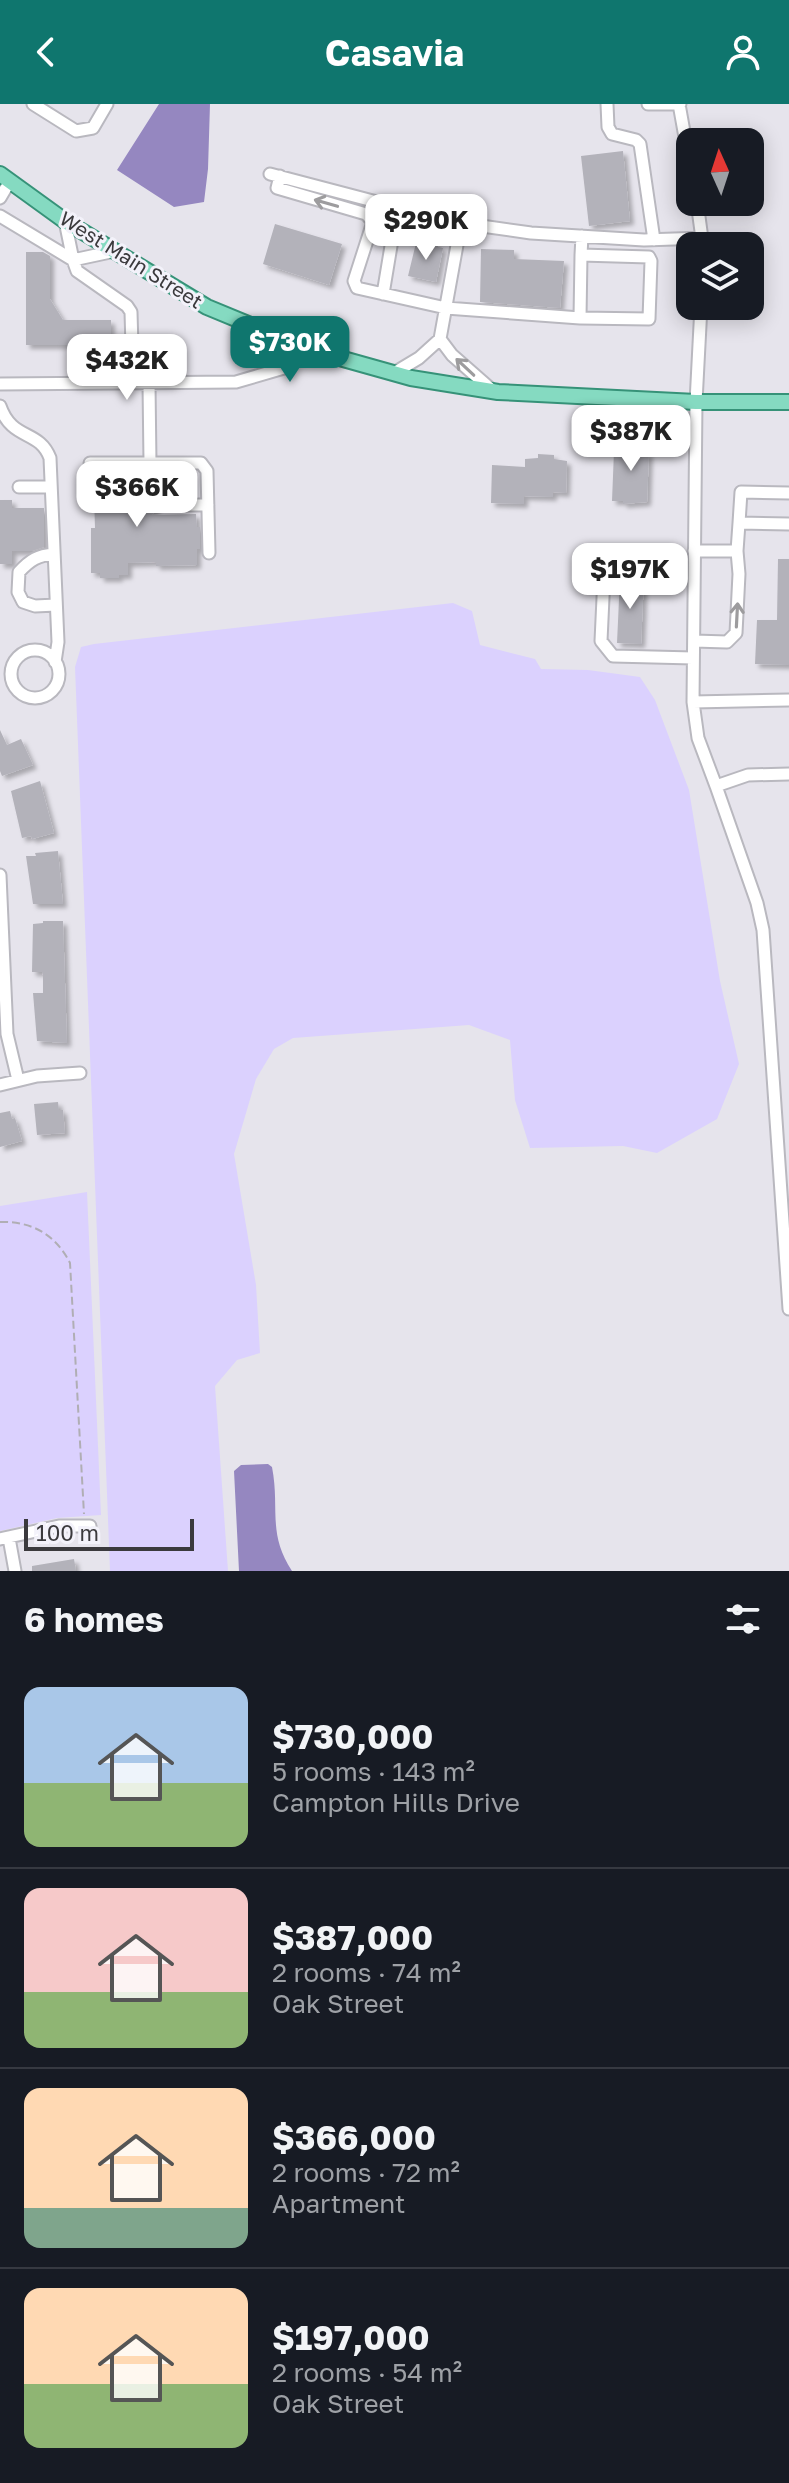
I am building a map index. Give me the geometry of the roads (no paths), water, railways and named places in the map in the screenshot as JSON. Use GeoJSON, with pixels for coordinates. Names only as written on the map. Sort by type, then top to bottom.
{"type":"FeatureCollection","features":[{"type":"Feature","properties":{"kind":"main road","name":"West Main Street"},"geometry":{"type":"LineString","coordinates":[[5,178],[65,221],[207,307],[311,350],[449,386],[493,391],[696,402],[789,402]]}},
{"type":"Feature","properties":{"kind":"street"},"geometry":{"type":"LineString","coordinates":[[33,104],[76,131],[93,128],[107,104]]}},
{"type":"Feature","properties":{"kind":"street"},"geometry":{"type":"LineString","coordinates":[[607,104],[608,127],[612,134],[636,140],[640,144],[654,240]]}},
{"type":"Feature","properties":{"kind":"street"},"geometry":{"type":"LineString","coordinates":[[648,104],[679,104],[683,128]]}},
{"type":"Feature","properties":{"kind":"street"},"geometry":{"type":"LineString","coordinates":[[0,198],[5,178]]}},
{"type":"Feature","properties":{"kind":"street"},"geometry":{"type":"LineString","coordinates":[[373,222],[366,214],[276,179],[397,214],[531,233],[676,241]]}},
{"type":"Feature","properties":{"kind":"street"},"geometry":{"type":"LineString","coordinates":[[373,222],[397,214]]}},
{"type":"Feature","properties":{"kind":"street"},"geometry":{"type":"LineString","coordinates":[[383,294],[397,214]]}},
{"type":"Feature","properties":{"kind":"street"},"geometry":{"type":"LineString","coordinates":[[0,216],[73,260],[115,251]]}},
{"type":"Feature","properties":{"kind":"street"},"geometry":{"type":"LineString","coordinates":[[65,221],[77,271],[131,312],[132,347]]}},
{"type":"Feature","properties":{"kind":"street"},"geometry":{"type":"LineString","coordinates":[[373,222],[354,281],[357,288],[446,308],[580,318],[649,319],[651,261],[645,257],[581,255]]}},
{"type":"Feature","properties":{"kind":"street"},"geometry":{"type":"LineString","coordinates":[[394,373],[419,358],[440,339],[461,223]]}},
{"type":"Feature","properties":{"kind":"street"},"geometry":{"type":"LineString","coordinates":[[580,318],[582,236]]}},
{"type":"Feature","properties":{"kind":"street"},"geometry":{"type":"LineString","coordinates":[[700,320],[696,402],[693,702],[698,738],[757,903],[763,930],[789,1309]]}},
{"type":"Feature","properties":{"kind":"street"},"geometry":{"type":"LineString","coordinates":[[440,339],[452,355],[493,391]]}},
{"type":"Feature","properties":{"kind":"street"},"geometry":{"type":"LineString","coordinates":[[0,384],[236,382],[284,368],[311,350]]}},
{"type":"Feature","properties":{"kind":"street"},"geometry":{"type":"LineString","coordinates":[[149,384],[149,489]]}},
{"type":"Feature","properties":{"kind":"street"},"geometry":{"type":"LineString","coordinates":[[0,406],[10,426],[40,441],[50,458],[58,642],[55,662],[59,678],[51,692],[36,699],[20,694],[11,682],[12,667],[21,655],[36,650],[50,656],[55,662]]}},
{"type":"Feature","properties":{"kind":"street"},"geometry":{"type":"LineString","coordinates":[[90,463],[201,463],[207,471],[209,553]]}},
{"type":"Feature","properties":{"kind":"street"},"geometry":{"type":"LineString","coordinates":[[19,487],[51,487]]}},
{"type":"Feature","properties":{"kind":"street"},"geometry":{"type":"LineString","coordinates":[[694,641],[727,642],[736,633],[741,492],[789,493]]}},
{"type":"Feature","properties":{"kind":"street"},"geometry":{"type":"LineString","coordinates":[[163,505],[208,505]]}},
{"type":"Feature","properties":{"kind":"street"},"geometry":{"type":"LineString","coordinates":[[739,523],[789,524]]}},
{"type":"Feature","properties":{"kind":"street"},"geometry":{"type":"LineString","coordinates":[[694,551],[737,551]]}},
{"type":"Feature","properties":{"kind":"street"},"geometry":{"type":"LineString","coordinates":[[54,554],[40,555],[27,563],[19,572],[18,592],[23,602],[35,606],[56,605]]}},
{"type":"Feature","properties":{"kind":"street"},"geometry":{"type":"LineString","coordinates":[[609,558],[604,576],[601,641],[613,656],[693,658]]}},
{"type":"Feature","properties":{"kind":"street"},"geometry":{"type":"LineString","coordinates":[[693,702],[789,700]]}},
{"type":"Feature","properties":{"kind":"street"},"geometry":{"type":"LineString","coordinates":[[716,786],[748,775],[789,774]]}},
{"type":"Feature","properties":{"kind":"street"},"geometry":{"type":"LineString","coordinates":[[0,875],[7,1034],[18,1080]]}},
{"type":"Feature","properties":{"kind":"street"},"geometry":{"type":"LineString","coordinates":[[0,1085],[52,1074],[80,1073]]}},
{"type":"Feature","properties":{"kind":"street"},"geometry":{"type":"LineString","coordinates":[[15,1571],[4,1539],[59,1526],[87,1526]]}},
{"type":"Feature","properties":{"kind":"tunnel"},"geometry":{"type":"LineString","coordinates":[[149,489],[153,499],[163,505]]}}]}
